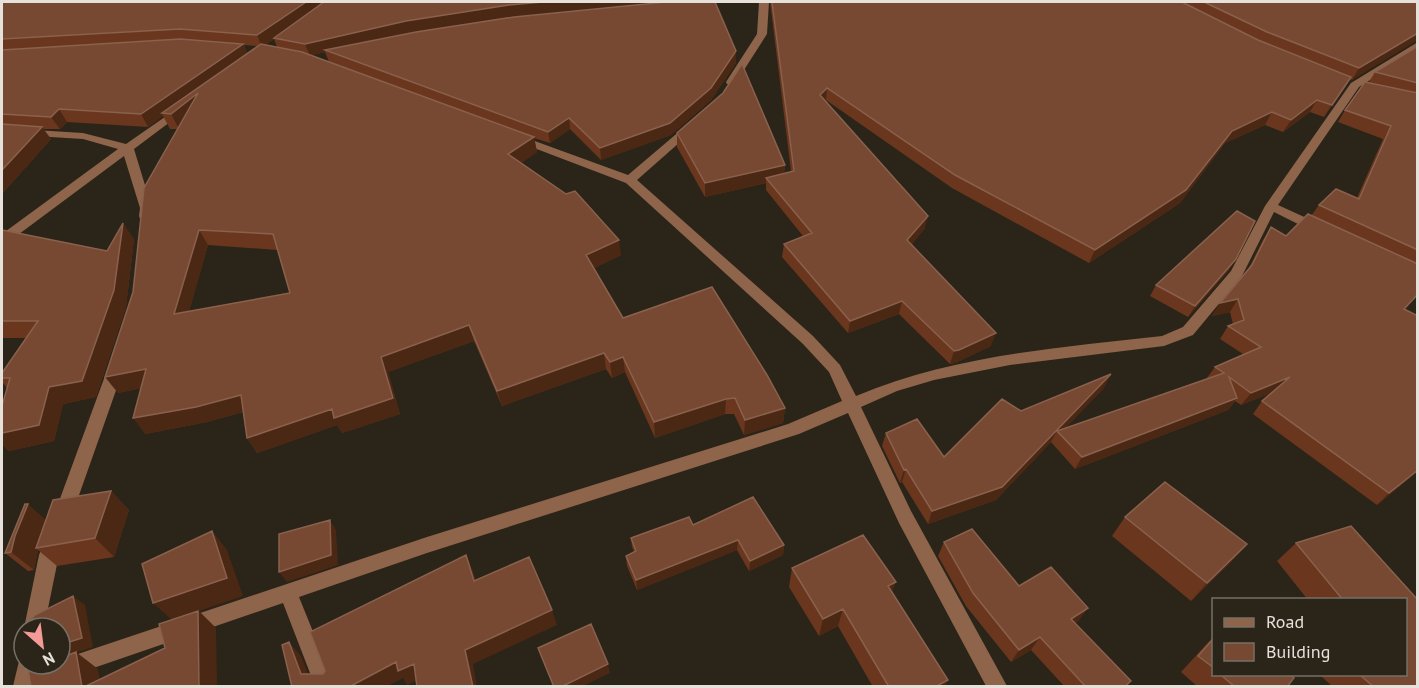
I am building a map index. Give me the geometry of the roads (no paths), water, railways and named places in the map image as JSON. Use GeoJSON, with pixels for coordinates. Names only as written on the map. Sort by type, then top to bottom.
{"type":"FeatureCollection","features":[{"type":"Feature","properties":{"kind":"street"},"geometry":{"type":"LineString","coordinates":[[724,93],[762,34],[764,2]]}},
{"type":"Feature","properties":{"kind":"street"},"geometry":{"type":"LineString","coordinates":[[25,678],[289,595],[427,545],[793,429],[852,403],[934,374],[1010,359],[1164,341],[1188,331],[1237,273],[1271,206],[1350,83],[1418,45]]}},
{"type":"Feature","properties":{"kind":"street"},"geometry":{"type":"LineString","coordinates":[[1350,83],[1374,90]]}},
{"type":"Feature","properties":{"kind":"street"},"geometry":{"type":"LineString","coordinates":[[2,240],[189,103]]}},
{"type":"Feature","properties":{"kind":"street"},"geometry":{"type":"LineString","coordinates":[[630,180],[702,117]]}},
{"type":"Feature","properties":{"kind":"street"},"geometry":{"type":"LineString","coordinates":[[498,130],[630,180],[808,340],[835,369],[905,517],[997,687]]}},
{"type":"Feature","properties":{"kind":"street"},"geometry":{"type":"LineString","coordinates":[[2,132],[83,136],[128,148]]}},
{"type":"Feature","properties":{"kind":"street"},"geometry":{"type":"LineString","coordinates":[[128,148],[146,208],[144,230]]}},
{"type":"Feature","properties":{"kind":"street"},"geometry":{"type":"LineString","coordinates":[[1271,206],[1334,236]]}},
{"type":"Feature","properties":{"kind":"street"},"geometry":{"type":"LineString","coordinates":[[36,616],[48,555],[97,426],[121,350]]}},
{"type":"Feature","properties":{"kind":"street"},"geometry":{"type":"LineString","coordinates":[[289,595],[325,687]]}}]}
